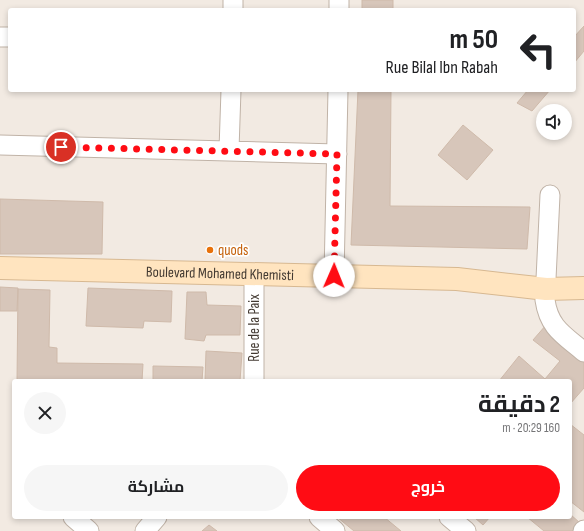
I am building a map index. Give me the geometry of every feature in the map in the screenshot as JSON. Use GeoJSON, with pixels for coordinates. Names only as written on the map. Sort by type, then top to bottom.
{"type":"FeatureCollection","features":[{"type":"Feature","properties":{"kind":"main road","name":"Boulevard Mohamed Khemisti"},"geometry":{"type":"LineString","coordinates":[[0,268],[457,279],[546,289],[584,288]]}},
{"type":"Feature","properties":{"kind":"street"},"geometry":{"type":"LineString","coordinates":[[229,150],[231,92]]}},
{"type":"Feature","properties":{"kind":"street"},"geometry":{"type":"LineString","coordinates":[[334,276],[338,92]]}},
{"type":"Feature","properties":{"kind":"street"},"geometry":{"type":"LineString","coordinates":[[0,145],[337,154]]}},
{"type":"Feature","properties":{"kind":"street"},"geometry":{"type":"LineString","coordinates":[[550,194],[546,309],[554,326],[584,352]]}},
{"type":"Feature","properties":{"kind":"street","name":"Rue de la Paix"},"geometry":{"type":"LineString","coordinates":[[254,275],[254,379]]}},
{"type":"Feature","properties":{"kind":"street"},"geometry":{"type":"LineString","coordinates":[[75,519],[89,531]]}},
{"type":"Feature","properties":{"kind":"street"},"geometry":{"type":"LineString","coordinates":[[145,531],[156,519]]}},
{"type":"Feature","properties":{"kind":"street"},"geometry":{"type":"LineString","coordinates":[[321,519],[335,531]]}},
{"type":"Feature","properties":{"kind":"street"},"geometry":{"type":"LineString","coordinates":[[451,519],[466,531]]}},
{"type":"Feature","properties":{"kind":"building"},"geometry":{"type":"Polygon","coordinates":[[[362,0],[393,0],[393,8],[362,8],[362,0]]]}},
{"type":"Feature","properties":{"kind":"building"},"geometry":{"type":"Polygon","coordinates":[[[584,26],[584,51],[576,61],[576,35],[584,26]]]}},
{"type":"Feature","properties":{"kind":"building"},"geometry":{"type":"Polygon","coordinates":[[[358,92],[391,92],[390,206],[530,207],[527,249],[351,245],[358,92]]]}},
{"type":"Feature","properties":{"kind":"building"},"geometry":{"type":"Polygon","coordinates":[[[526,92],[548,92],[538,104],[536,104],[532,111],[517,103],[526,92]]]}},
{"type":"Feature","properties":{"kind":"building"},"geometry":{"type":"Polygon","coordinates":[[[463,125],[493,150],[467,180],[438,155],[463,125]]]}},
{"type":"Feature","properties":{"kind":"building"},"geometry":{"type":"Polygon","coordinates":[[[0,199],[103,202],[102,254],[0,254],[0,199]]]}},
{"type":"Feature","properties":{"kind":"building"},"geometry":{"type":"Polygon","coordinates":[[[0,287],[18,288],[17,311],[0,311],[0,287]]]}},
{"type":"Feature","properties":{"kind":"building"},"geometry":{"type":"Polygon","coordinates":[[[88,288],[172,291],[171,322],[144,321],[143,328],[86,326],[88,288]]]}},
{"type":"Feature","properties":{"kind":"building"},"geometry":{"type":"Polygon","coordinates":[[[18,289],[50,290],[49,347],[57,348],[57,363],[143,364],[142,379],[17,379],[18,289]]]}},
{"type":"Feature","properties":{"kind":"building"},"geometry":{"type":"Polygon","coordinates":[[[187,292],[206,292],[207,305],[241,306],[240,335],[206,335],[204,341],[185,339],[187,292]]]}},
{"type":"Feature","properties":{"kind":"building"},"geometry":{"type":"Polygon","coordinates":[[[546,325],[584,357],[584,388],[572,402],[572,379],[545,379],[560,361],[533,340],[546,325]]]}},
{"type":"Feature","properties":{"kind":"building"},"geometry":{"type":"Polygon","coordinates":[[[206,351],[242,353],[240,379],[205,379],[206,351]]]}},
{"type":"Feature","properties":{"kind":"building"},"geometry":{"type":"Polygon","coordinates":[[[519,356],[545,379],[501,379],[519,356]]]}},
{"type":"Feature","properties":{"kind":"building"},"geometry":{"type":"Polygon","coordinates":[[[153,366],[203,367],[202,379],[153,379],[153,366]]]}},
{"type":"Feature","properties":{"kind":"building"},"geometry":{"type":"Polygon","coordinates":[[[572,426],[584,435],[584,512],[572,503],[572,426]]]}},
{"type":"Feature","properties":{"kind":"building"},"geometry":{"type":"Polygon","coordinates":[[[572,516],[580,523],[573,531],[544,531],[529,519],[572,519],[572,516]]]}},
{"type":"Feature","properties":{"kind":"building"},"geometry":{"type":"Polygon","coordinates":[[[339,519],[386,519],[401,531],[354,531],[339,519]]]}},
{"type":"Feature","properties":{"kind":"building"},"geometry":{"type":"Polygon","coordinates":[[[476,519],[488,519],[483,525],[476,519]]]}},
{"type":"Feature","properties":{"kind":"building"},"geometry":{"type":"Polygon","coordinates":[[[209,525],[217,531],[202,531],[209,525]]]}},
{"type":"Feature","properties":{"kind":"place","name":"quods"},"geometry":{"type":"Point","coordinates":[210,250]}},
{"type":"Feature","properties":{"kind":"route"},"geometry":{"type":"LineString","coordinates":[[61,147],[229,150],[337,154],[334,276]]}}]}
